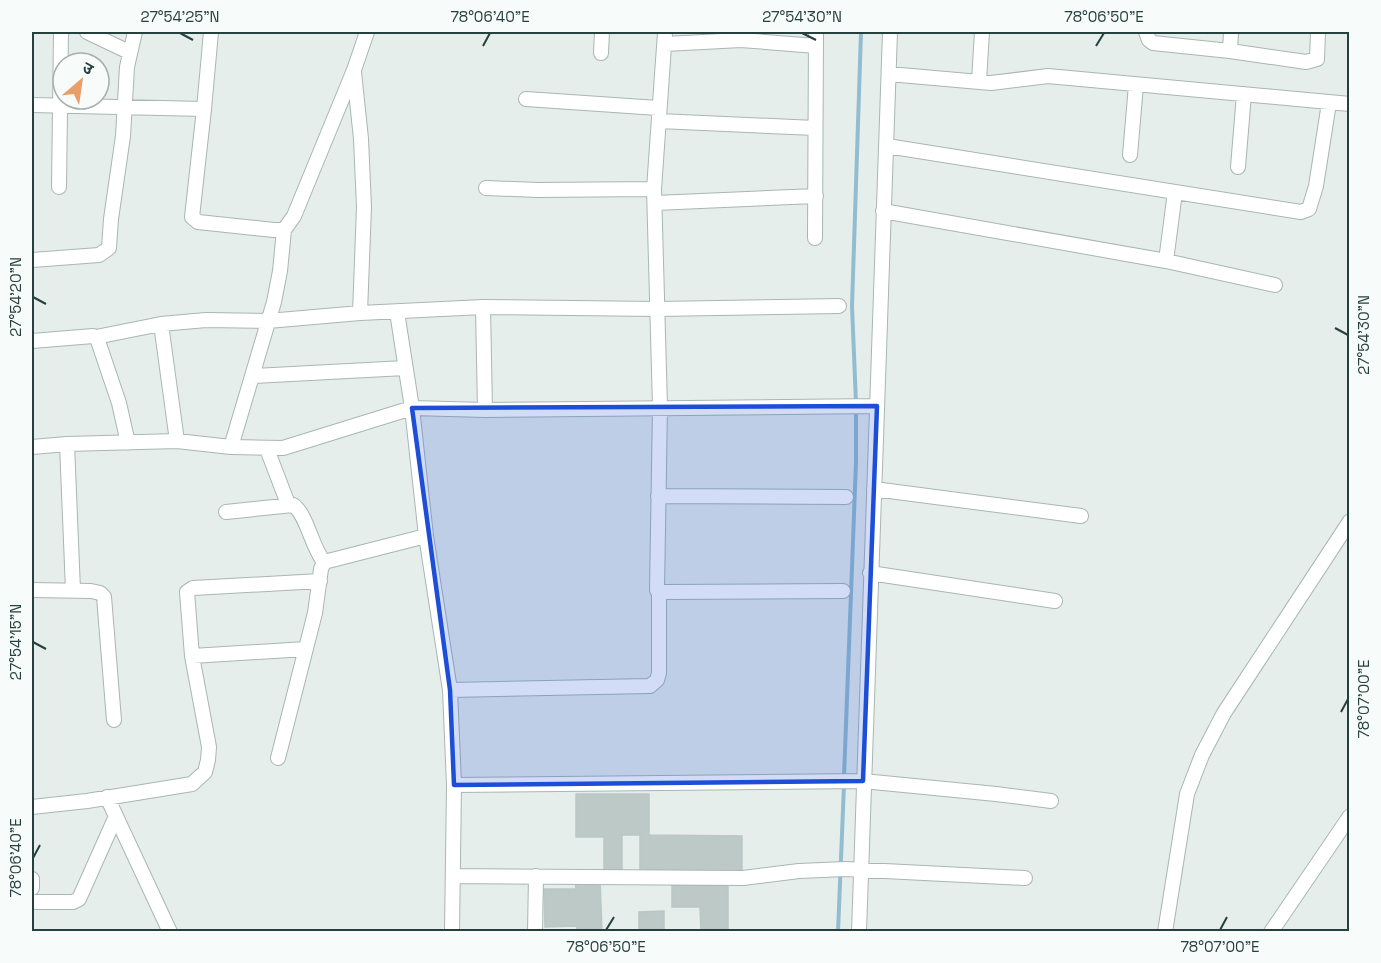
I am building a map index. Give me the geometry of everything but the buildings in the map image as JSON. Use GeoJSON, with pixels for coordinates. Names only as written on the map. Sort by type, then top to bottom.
{"type":"FeatureCollection","features":[{"type":"Feature","properties":{"kind":"street"},"geometry":{"type":"LineString","coordinates":[[61,32],[61,51]]}},
{"type":"Feature","properties":{"kind":"street"},"geometry":{"type":"LineString","coordinates":[[87,32],[129,52]]}},
{"type":"Feature","properties":{"kind":"street"},"geometry":{"type":"LineString","coordinates":[[32,260],[99,255],[109,248],[123,136],[129,52],[135,32]]}},
{"type":"Feature","properties":{"kind":"street"},"geometry":{"type":"LineString","coordinates":[[211,32],[192,217],[198,222],[284,230]]}},
{"type":"Feature","properties":{"kind":"street"},"geometry":{"type":"LineString","coordinates":[[231,447],[278,284],[284,230],[294,216],[354,70],[367,32]]}},
{"type":"Feature","properties":{"kind":"street"},"geometry":{"type":"LineString","coordinates":[[601,53],[602,32]]}},
{"type":"Feature","properties":{"kind":"street"},"geometry":{"type":"LineString","coordinates":[[815,238],[816,32]]}},
{"type":"Feature","properties":{"kind":"street"},"geometry":{"type":"LineString","coordinates":[[859,932],[861,869],[853,781],[870,573],[874,489],[872,405],[887,146],[890,32]]}},
{"type":"Feature","properties":{"kind":"street"},"geometry":{"type":"LineString","coordinates":[[979,81],[982,32]]}},
{"type":"Feature","properties":{"kind":"street"},"geometry":{"type":"LineString","coordinates":[[1146,32],[1153,43],[1313,62],[1318,55],[1318,32]]}},
{"type":"Feature","properties":{"kind":"street"},"geometry":{"type":"LineString","coordinates":[[1230,51],[1231,32]]}},
{"type":"Feature","properties":{"kind":"street"},"geometry":{"type":"LineString","coordinates":[[450,690],[650,686],[657,680],[659,673],[659,591],[656,586],[660,407],[654,196],[665,38],[740,36],[816,46]]}},
{"type":"Feature","properties":{"kind":"street"},"geometry":{"type":"LineString","coordinates":[[354,70],[361,139],[364,207],[360,313]]}},
{"type":"Feature","properties":{"kind":"street"},"geometry":{"type":"LineString","coordinates":[[889,74],[1003,83],[1047,76],[1350,104]]}},
{"type":"Feature","properties":{"kind":"street"},"geometry":{"type":"LineString","coordinates":[[1130,155],[1136,85]]}},
{"type":"Feature","properties":{"kind":"street"},"geometry":{"type":"LineString","coordinates":[[1238,167],[1244,94]]}},
{"type":"Feature","properties":{"kind":"street"},"geometry":{"type":"LineString","coordinates":[[526,99],[658,115],[815,128]]}},
{"type":"Feature","properties":{"kind":"street"},"geometry":{"type":"LineString","coordinates":[[887,146],[1301,212],[1306,211],[1311,205],[1316,186],[1329,103]]}},
{"type":"Feature","properties":{"kind":"street"},"geometry":{"type":"LineString","coordinates":[[32,105],[51,106]]}},
{"type":"Feature","properties":{"kind":"street"},"geometry":{"type":"LineString","coordinates":[[111,106],[204,109]]}},
{"type":"Feature","properties":{"kind":"street"},"geometry":{"type":"LineString","coordinates":[[59,187],[61,111]]}},
{"type":"Feature","properties":{"kind":"street"},"geometry":{"type":"LineString","coordinates":[[486,188],[654,196],[816,196]]}},
{"type":"Feature","properties":{"kind":"street"},"geometry":{"type":"LineString","coordinates":[[1166,261],[1175,192]]}},
{"type":"Feature","properties":{"kind":"street"},"geometry":{"type":"LineString","coordinates":[[883,211],[1166,261],[1275,285]]}},
{"type":"Feature","properties":{"kind":"street"},"geometry":{"type":"LineString","coordinates":[[32,341],[96,337],[162,324],[206,320],[268,321],[360,313],[483,307],[657,309],[839,306]]}},
{"type":"Feature","properties":{"kind":"street"},"geometry":{"type":"LineString","coordinates":[[483,307],[485,410]]}},
{"type":"Feature","properties":{"kind":"street"},"geometry":{"type":"LineString","coordinates":[[397,312],[412,408],[426,536],[450,690],[454,785],[452,932]]}},
{"type":"Feature","properties":{"kind":"street"},"geometry":{"type":"LineString","coordinates":[[162,324],[177,441]]}},
{"type":"Feature","properties":{"kind":"street"},"geometry":{"type":"LineString","coordinates":[[96,337],[100,343],[119,403],[128,442]]}},
{"type":"Feature","properties":{"kind":"street"},"geometry":{"type":"LineString","coordinates":[[252,376],[405,368]]}},
{"type":"Feature","properties":{"kind":"street"},"geometry":{"type":"LineString","coordinates":[[32,447],[177,441],[267,449],[294,446],[412,408],[485,410],[872,405]]}},
{"type":"Feature","properties":{"kind":"street"},"geometry":{"type":"LineString","coordinates":[[67,444],[74,590]]}},
{"type":"Feature","properties":{"kind":"street"},"geometry":{"type":"LineString","coordinates":[[267,449],[288,504]]}},
{"type":"Feature","properties":{"kind":"street"},"geometry":{"type":"LineString","coordinates":[[874,489],[1081,516]]}},
{"type":"Feature","properties":{"kind":"street"},"geometry":{"type":"LineString","coordinates":[[658,496],[846,497]]}},
{"type":"Feature","properties":{"kind":"street"},"geometry":{"type":"LineString","coordinates":[[226,512],[288,504],[300,511],[314,546],[324,562]]}},
{"type":"Feature","properties":{"kind":"street"},"geometry":{"type":"LineString","coordinates":[[1165,932],[1187,794],[1197,766],[1224,713],[1350,521]]}},
{"type":"Feature","properties":{"kind":"street"},"geometry":{"type":"LineString","coordinates":[[324,562],[426,536]]}},
{"type":"Feature","properties":{"kind":"street"},"geometry":{"type":"LineString","coordinates":[[278,758],[315,613],[324,562]]}},
{"type":"Feature","properties":{"kind":"street"},"geometry":{"type":"LineString","coordinates":[[870,573],[1055,602]]}},
{"type":"Feature","properties":{"kind":"street"},"geometry":{"type":"LineString","coordinates":[[32,807],[192,783],[205,772],[209,747],[192,656],[186,595],[190,590],[320,581]]}},
{"type":"Feature","properties":{"kind":"street"},"geometry":{"type":"LineString","coordinates":[[32,590],[96,592],[104,597],[114,720]]}},
{"type":"Feature","properties":{"kind":"street"},"geometry":{"type":"LineString","coordinates":[[659,591],[843,591]]}},
{"type":"Feature","properties":{"kind":"street"},"geometry":{"type":"LineString","coordinates":[[192,656],[306,649]]}},
{"type":"Feature","properties":{"kind":"street"},"geometry":{"type":"LineString","coordinates":[[454,785],[853,781],[1051,801]]}},
{"type":"Feature","properties":{"kind":"street"},"geometry":{"type":"LineString","coordinates":[[107,797],[170,932]]}},
{"type":"Feature","properties":{"kind":"street"},"geometry":{"type":"LineString","coordinates":[[32,902],[73,902],[79,899],[116,816]]}},
{"type":"Feature","properties":{"kind":"street"},"geometry":{"type":"LineString","coordinates":[[1271,932],[1350,816]]}},
{"type":"Feature","properties":{"kind":"street"},"geometry":{"type":"LineString","coordinates":[[453,876],[743,878],[799,871],[861,869],[1025,878]]}},
{"type":"Feature","properties":{"kind":"street"},"geometry":{"type":"LineString","coordinates":[[535,932],[536,876]]}},
{"type":"Feature","properties":{"kind":"street"},"geometry":{"type":"LineString","coordinates":[[32,879],[32,888]]}},
{"type":"Feature","properties":{"kind":"highlighted area"},"geometry":{"type":"Polygon","coordinates":[[[877,406],[863,781],[454,785],[450,690],[412,408],[877,406]]]}},
{"type":"Feature","properties":{"kind":"waterway"},"geometry":{"type":"LineString","coordinates":[[856,403],[852,306],[861,32]]}},
{"type":"Feature","properties":{"kind":"waterway"},"geometry":{"type":"LineString","coordinates":[[844,777],[856,410]]}},
{"type":"Feature","properties":{"kind":"waterway"},"geometry":{"type":"LineString","coordinates":[[838,932],[844,785]]}}]}
